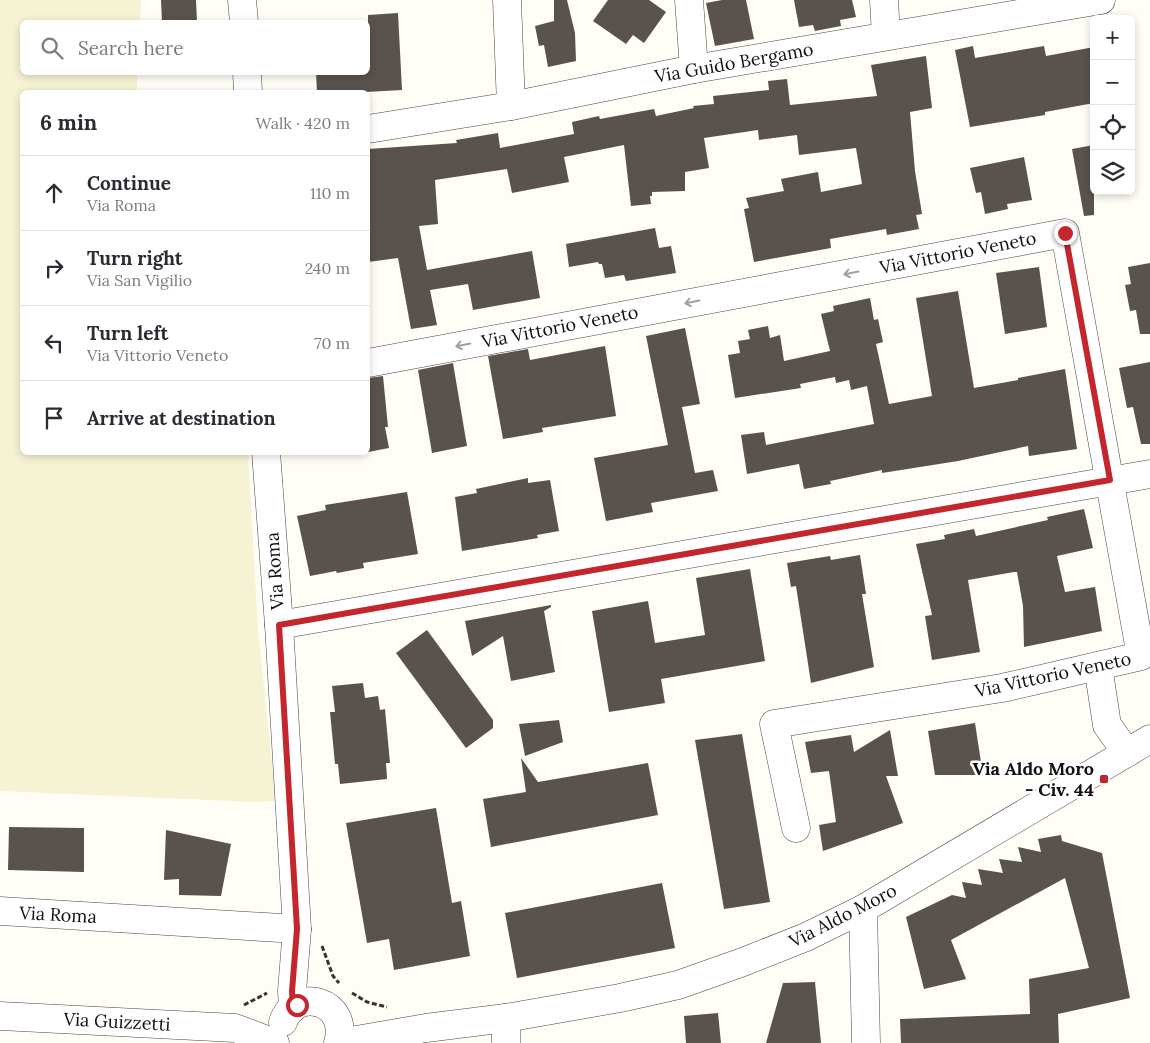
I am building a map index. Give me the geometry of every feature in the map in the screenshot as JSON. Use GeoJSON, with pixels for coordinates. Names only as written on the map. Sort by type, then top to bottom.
{"type":"FeatureCollection","features":[{"type":"Feature","properties":{"kind":"street"},"geometry":{"type":"LineString","coordinates":[[242,0],[244,20]]}},
{"type":"Feature","properties":{"kind":"street"},"geometry":{"type":"LineString","coordinates":[[507,0],[511,106]]}},
{"type":"Feature","properties":{"kind":"street"},"geometry":{"type":"LineString","coordinates":[[689,0],[694,69]]}},
{"type":"Feature","properties":{"kind":"street"},"geometry":{"type":"LineString","coordinates":[[884,0],[886,36]]}},
{"type":"Feature","properties":{"kind":"street","name":"Via Guido Bergamo"},"geometry":{"type":"LineString","coordinates":[[370,129],[511,106],[694,69],[1101,0]]}},
{"type":"Feature","properties":{"kind":"street"},"geometry":{"type":"LineString","coordinates":[[247,75],[248,90]]}},
{"type":"Feature","properties":{"kind":"street","name":"Via Vittorio Veneto"},"geometry":{"type":"LineString","coordinates":[[370,363],[1065,233],[1141,656],[1002,688],[774,724],[796,828]]}},
{"type":"Feature","properties":{"kind":"street","name":"Via Roma"},"geometry":{"type":"LineString","coordinates":[[266,455],[279,625],[297,929],[288,1023]]}},
{"type":"Feature","properties":{"kind":"street"},"geometry":{"type":"LineString","coordinates":[[279,625],[1150,474]]}},
{"type":"Feature","properties":{"kind":"street"},"geometry":{"type":"LineString","coordinates":[[1098,666],[1107,725],[1127,753]]}},
{"type":"Feature","properties":{"kind":"street","name":"Via Aldo Moro"},"geometry":{"type":"LineString","coordinates":[[288,1023],[306,1002],[315,1001],[327,1007],[380,1023],[426,1028],[506,1031],[620,998],[678,985],[806,937],[863,909],[1150,739]]}},
{"type":"Feature","properties":{"kind":"street"},"geometry":{"type":"LineString","coordinates":[[863,909],[866,1043]]}},
{"type":"Feature","properties":{"kind":"street","name":"Via Roma"},"geometry":{"type":"LineString","coordinates":[[0,911],[297,929]]}},
{"type":"Feature","properties":{"kind":"street","name":"Via Roma"},"geometry":{"type":"LineString","coordinates":[[297,929],[308,970],[327,1007],[337,1017],[340,1025],[338,1043]]}},
{"type":"Feature","properties":{"kind":"street","name":"Via Guizzetti"},"geometry":{"type":"LineString","coordinates":[[0,1016],[105,1032],[235,1028],[288,1023]]}},
{"type":"Feature","properties":{"kind":"street","name":"Via Guizzetti"},"geometry":{"type":"LineString","coordinates":[[235,1028],[275,1043]]}},
{"type":"Feature","properties":{"kind":"street","name":"Via Aldo Moro"},"geometry":{"type":"LineString","coordinates":[[338,1043],[426,1028]]}},
{"type":"Feature","properties":{"kind":"path"},"geometry":{"type":"LineString","coordinates":[[322,937],[322,946],[333,976],[345,989],[367,1002],[391,1008]]}},
{"type":"Feature","properties":{"kind":"shaded area"},"geometry":{"type":"Polygon","coordinates":[[[0,0],[141,0],[140,20],[20,20],[20,75],[137,75],[137,90],[20,90],[20,455],[248,455],[258,629],[276,801],[256,802],[0,791],[0,0]]]}},
{"type":"Feature","properties":{"kind":"building"},"geometry":{"type":"Polygon","coordinates":[[[161,0],[196,0],[197,20],[162,20],[161,0]]]}},
{"type":"Feature","properties":{"kind":"building"},"geometry":{"type":"Polygon","coordinates":[[[554,0],[567,0],[575,33],[576,61],[548,67],[544,45],[539,46],[535,26],[554,21],[554,0]]]}},
{"type":"Feature","properties":{"kind":"building"},"geometry":{"type":"Polygon","coordinates":[[[608,0],[649,0],[666,12],[644,43],[633,35],[626,44],[593,21],[608,0]]]}},
{"type":"Feature","properties":{"kind":"building"},"geometry":{"type":"Polygon","coordinates":[[[722,0],[746,0],[754,39],[715,46],[706,3],[722,0]]]}},
{"type":"Feature","properties":{"kind":"building"},"geometry":{"type":"Polygon","coordinates":[[[794,0],[852,0],[856,17],[840,20],[841,26],[815,31],[813,25],[799,27],[794,0]]]}},
{"type":"Feature","properties":{"kind":"building"},"geometry":{"type":"Polygon","coordinates":[[[398,13],[402,90],[370,92],[370,90],[317,90],[316,75],[370,75],[370,20],[368,20],[368,15],[398,13]]]}},
{"type":"Feature","properties":{"kind":"building"},"geometry":{"type":"Polygon","coordinates":[[[973,46],[975,58],[1044,46],[1046,56],[1090,48],[1090,104],[1045,112],[1045,115],[970,127],[955,50],[973,46]]]}},
{"type":"Feature","properties":{"kind":"building"},"geometry":{"type":"Polygon","coordinates":[[[926,56],[932,108],[910,112],[915,171],[922,214],[916,215],[919,229],[887,235],[886,229],[830,239],[831,248],[754,262],[744,209],[749,208],[746,198],[784,191],[781,179],[818,172],[821,192],[862,184],[856,148],[799,155],[797,135],[759,140],[758,130],[704,138],[709,168],[685,172],[685,191],[652,192],[652,196],[650,196],[651,204],[631,206],[624,145],[564,157],[569,182],[512,193],[507,169],[435,180],[438,224],[419,226],[427,270],[532,251],[540,298],[473,310],[468,284],[430,290],[437,325],[411,329],[398,258],[370,262],[370,149],[457,143],[456,140],[498,133],[500,148],[574,134],[572,122],[599,116],[600,119],[654,109],[656,116],[694,108],[693,106],[714,104],[713,96],[769,90],[768,81],[787,79],[790,105],[877,96],[871,65],[926,56]]]}},
{"type":"Feature","properties":{"kind":"building"},"geometry":{"type":"Polygon","coordinates":[[[1090,146],[1090,195],[1094,195],[1094,215],[1084,216],[1072,149],[1090,146]]]}},
{"type":"Feature","properties":{"kind":"building"},"geometry":{"type":"Polygon","coordinates":[[[1024,157],[1032,200],[1007,204],[1008,209],[985,214],[981,192],[976,193],[970,168],[1024,157]]]}},
{"type":"Feature","properties":{"kind":"building"},"geometry":{"type":"Polygon","coordinates":[[[655,228],[659,248],[671,246],[676,273],[626,281],[624,275],[605,278],[602,264],[598,262],[569,267],[566,244],[655,228]]]}},
{"type":"Feature","properties":{"kind":"building"},"geometry":{"type":"Polygon","coordinates":[[[1150,263],[1150,334],[1140,334],[1136,310],[1130,311],[1125,285],[1131,284],[1128,267],[1150,263]]]}},
{"type":"Feature","properties":{"kind":"building"},"geometry":{"type":"Polygon","coordinates":[[[1039,267],[1047,327],[1005,334],[996,273],[1039,267]]]}},
{"type":"Feature","properties":{"kind":"building"},"geometry":{"type":"Polygon","coordinates":[[[958,291],[974,388],[1065,369],[1077,449],[1029,456],[1028,446],[958,461],[882,473],[882,470],[830,481],[831,484],[804,489],[799,464],[747,474],[741,435],[764,432],[766,445],[874,424],[867,386],[851,390],[849,380],[836,383],[835,377],[800,384],[801,388],[735,398],[728,355],[740,353],[738,341],[750,339],[748,330],[768,326],[770,338],[780,335],[784,361],[830,351],[821,314],[834,311],[833,306],[870,298],[874,320],[878,319],[883,342],[876,344],[889,404],[932,396],[916,298],[958,291]]]}},
{"type":"Feature","properties":{"kind":"building"},"geometry":{"type":"Polygon","coordinates":[[[685,328],[700,404],[682,407],[695,473],[713,470],[718,491],[651,503],[653,512],[606,521],[594,458],[668,445],[646,336],[685,328]]]}},
{"type":"Feature","properties":{"kind":"building"},"geometry":{"type":"Polygon","coordinates":[[[605,346],[616,416],[542,428],[543,432],[503,439],[488,356],[528,349],[530,360],[605,346]]]}},
{"type":"Feature","properties":{"kind":"building"},"geometry":{"type":"Polygon","coordinates":[[[1150,362],[1150,444],[1141,444],[1133,407],[1127,408],[1119,368],[1150,362]]]}},
{"type":"Feature","properties":{"kind":"building"},"geometry":{"type":"Polygon","coordinates":[[[453,363],[467,446],[432,453],[418,370],[453,363]]]}},
{"type":"Feature","properties":{"kind":"building"},"geometry":{"type":"Polygon","coordinates":[[[383,376],[388,427],[385,427],[389,448],[370,452],[370,378],[383,376]]]}},
{"type":"Feature","properties":{"kind":"building"},"geometry":{"type":"Polygon","coordinates":[[[528,478],[528,483],[550,480],[559,531],[537,535],[538,538],[462,551],[455,497],[477,493],[476,489],[528,478]]]}},
{"type":"Feature","properties":{"kind":"building"},"geometry":{"type":"Polygon","coordinates":[[[407,492],[418,554],[363,563],[364,568],[310,576],[297,516],[326,510],[325,505],[407,492]]]}},
{"type":"Feature","properties":{"kind":"building"},"geometry":{"type":"Polygon","coordinates":[[[1084,509],[1093,548],[1057,556],[1065,592],[1095,587],[1102,631],[1024,647],[1023,606],[1017,572],[1014,572],[968,580],[980,652],[932,660],[925,616],[932,615],[916,544],[945,539],[944,535],[974,529],[976,536],[1048,520],[1047,517],[1084,509]]]}},
{"type":"Feature","properties":{"kind":"building"},"geometry":{"type":"Polygon","coordinates":[[[860,555],[866,594],[862,594],[874,667],[811,683],[796,586],[791,587],[787,563],[830,556],[831,560],[860,555]]]}},
{"type":"Feature","properties":{"kind":"building"},"geometry":{"type":"Polygon","coordinates":[[[750,569],[765,661],[661,679],[665,703],[609,712],[592,611],[648,601],[655,643],[705,635],[696,578],[750,569]]]}},
{"type":"Feature","properties":{"kind":"building"},"geometry":{"type":"Polygon","coordinates":[[[551,605],[551,607],[544,611],[555,672],[511,681],[503,636],[472,656],[465,621],[551,605]]]}},
{"type":"Feature","properties":{"kind":"building"},"geometry":{"type":"Polygon","coordinates":[[[427,630],[493,720],[493,728],[466,748],[396,653],[427,630]]]}},
{"type":"Feature","properties":{"kind":"building"},"geometry":{"type":"Polygon","coordinates":[[[363,683],[365,698],[378,696],[380,710],[385,709],[390,763],[386,763],[387,779],[340,784],[338,764],[335,764],[330,712],[335,712],[332,686],[363,683]]]}},
{"type":"Feature","properties":{"kind":"building"},"geometry":{"type":"Polygon","coordinates":[[[559,720],[563,742],[525,756],[519,724],[559,720]]]}},
{"type":"Feature","properties":{"kind":"building"},"geometry":{"type":"Polygon","coordinates":[[[975,723],[983,775],[935,775],[928,731],[975,723]]]}},
{"type":"Feature","properties":{"kind":"building"},"geometry":{"type":"Polygon","coordinates":[[[890,730],[898,776],[886,776],[903,823],[823,851],[819,825],[836,822],[829,771],[811,773],[805,742],[851,735],[854,752],[890,730]]]}},
{"type":"Feature","properties":{"kind":"building"},"geometry":{"type":"Polygon","coordinates":[[[742,734],[770,902],[724,909],[695,740],[742,734]]]}},
{"type":"Feature","properties":{"kind":"building"},"geometry":{"type":"Polygon","coordinates":[[[521,758],[538,782],[648,763],[658,815],[491,847],[483,799],[526,792],[521,758]]]}},
{"type":"Feature","properties":{"kind":"building"},"geometry":{"type":"Polygon","coordinates":[[[436,808],[452,903],[461,901],[470,956],[394,970],[389,939],[367,943],[346,823],[436,808]]]}},
{"type":"Feature","properties":{"kind":"building"},"geometry":{"type":"Polygon","coordinates":[[[9,827],[84,828],[84,872],[8,870],[9,827]]]}},
{"type":"Feature","properties":{"kind":"building"},"geometry":{"type":"Polygon","coordinates":[[[166,830],[231,844],[221,896],[179,895],[179,879],[164,880],[166,830]]]}},
{"type":"Feature","properties":{"kind":"building"},"geometry":{"type":"Polygon","coordinates":[[[1061,835],[1062,841],[1102,853],[1130,998],[1058,1014],[1059,1043],[901,1043],[900,1019],[1030,1014],[1029,979],[1089,968],[1065,878],[951,940],[966,979],[924,989],[906,917],[952,895],[966,898],[962,882],[982,885],[978,869],[1003,873],[999,859],[1022,862],[1018,847],[1041,852],[1038,839],[1061,835]]]}},
{"type":"Feature","properties":{"kind":"building"},"geometry":{"type":"Polygon","coordinates":[[[662,883],[675,948],[517,978],[505,913],[662,883]]]}},
{"type":"Feature","properties":{"kind":"building"},"geometry":{"type":"Polygon","coordinates":[[[815,982],[821,1043],[766,1043],[783,983],[815,982]]]}},
{"type":"Feature","properties":{"kind":"building"},"geometry":{"type":"Polygon","coordinates":[[[718,1013],[721,1043],[686,1043],[684,1016],[718,1013]]]}},
{"type":"Feature","properties":{"kind":"place","name":"Via Aldo Moro - Civ. 44"},"geometry":{"type":"Point","coordinates":[1104,779]}},
{"type":"Feature","properties":{"kind":"route"},"geometry":{"type":"LineString","coordinates":[[297,1005],[293,1008],[292,991],[297,929],[279,625],[1110,480],[1065,233]]}}]}
